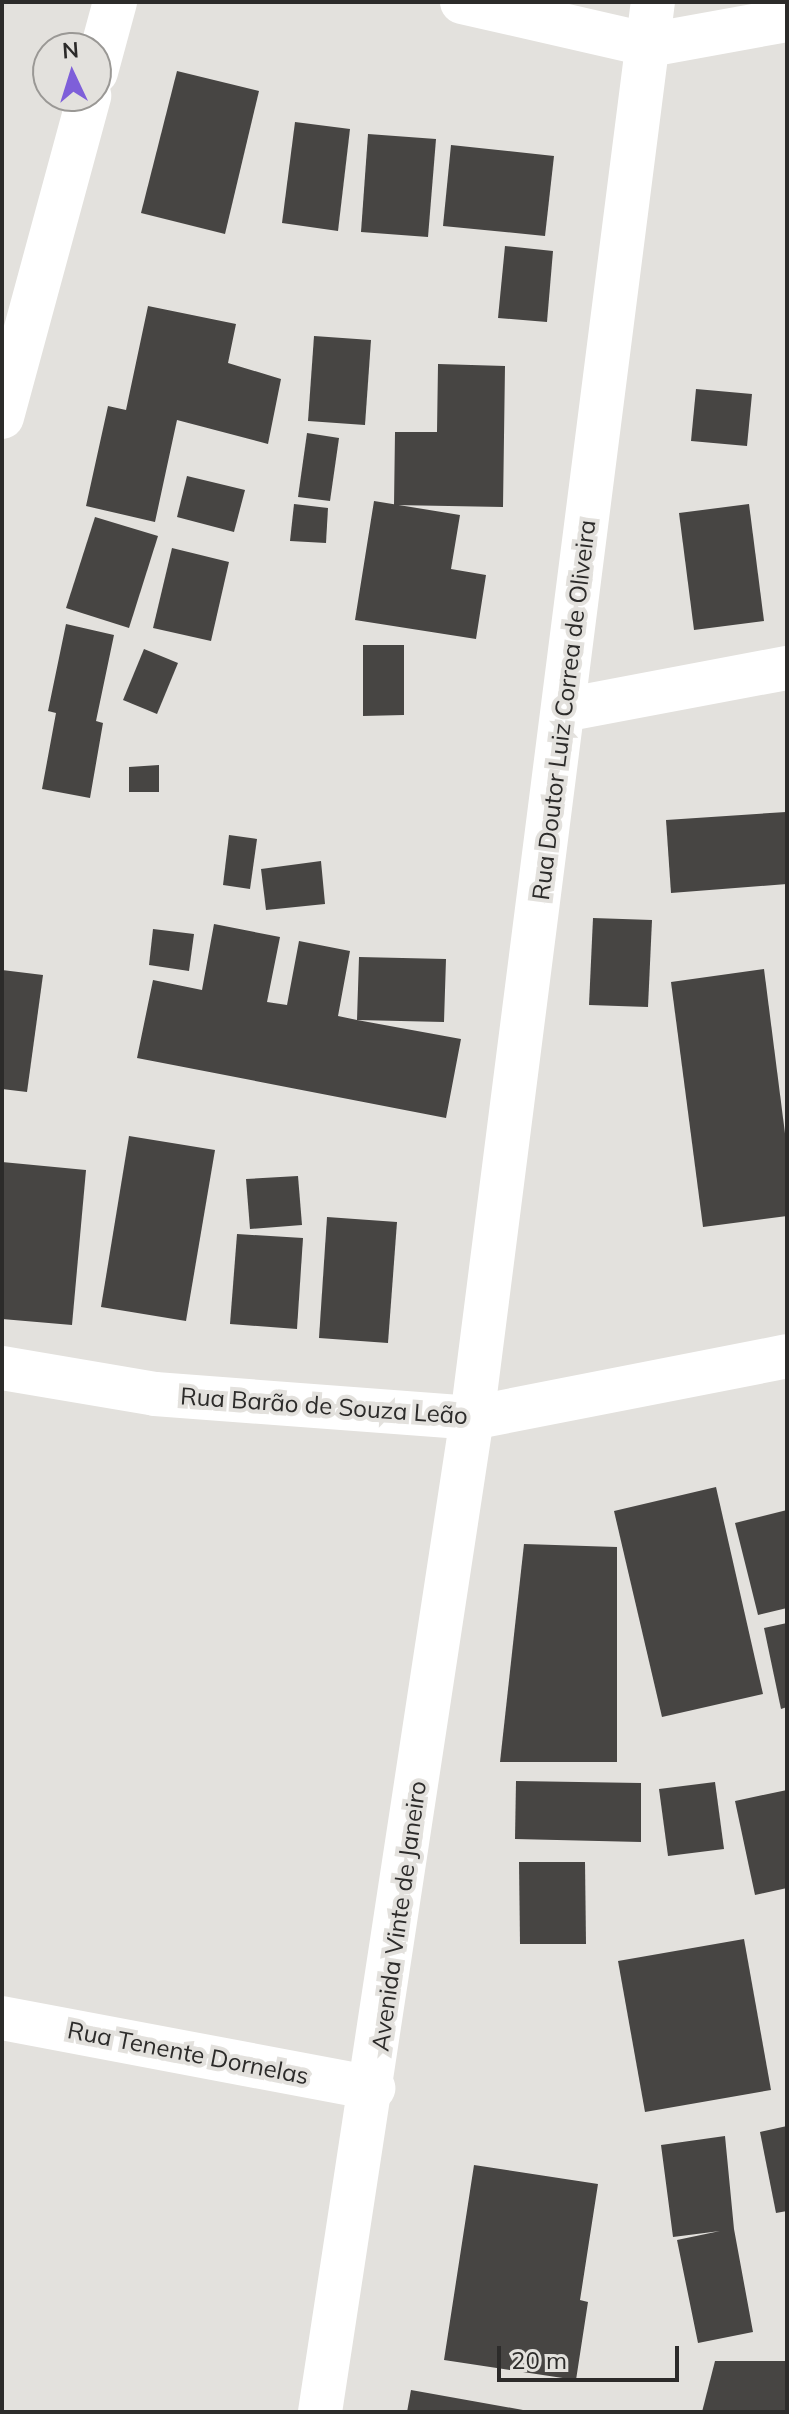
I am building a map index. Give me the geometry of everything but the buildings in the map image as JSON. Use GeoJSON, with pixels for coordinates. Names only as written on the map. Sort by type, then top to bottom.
{"type":"FeatureCollection","features":[{"type":"Feature","properties":{"kind":"street"},"geometry":{"type":"LineString","coordinates":[[107,32],[115,2]]}},
{"type":"Feature","properties":{"kind":"street"},"geometry":{"type":"LineString","coordinates":[[462,2],[649,45],[787,20]]}},
{"type":"Feature","properties":{"kind":"street","name":"Rua Doutor Luiz Correa de Oliveira"},"geometry":{"type":"LineString","coordinates":[[472,1418],[653,2]]}},
{"type":"Feature","properties":{"kind":"street"},"geometry":{"type":"LineString","coordinates":[[2,417],[85,112]]}},
{"type":"Feature","properties":{"kind":"street"},"geometry":{"type":"LineString","coordinates":[[564,710],[787,668]]}},
{"type":"Feature","properties":{"kind":"street","name":"Rua Barão de Souza Leão"},"geometry":{"type":"LineString","coordinates":[[2,1368],[155,1394],[472,1418],[787,1356]]}},
{"type":"Feature","properties":{"kind":"street","name":"Avenida Vinte de Janeiro"},"geometry":{"type":"LineString","coordinates":[[320,2412],[373,2088],[472,1418]]}},
{"type":"Feature","properties":{"kind":"street","name":"Rua Tenente Dornelas"},"geometry":{"type":"LineString","coordinates":[[2,2018],[373,2088]]}}]}
